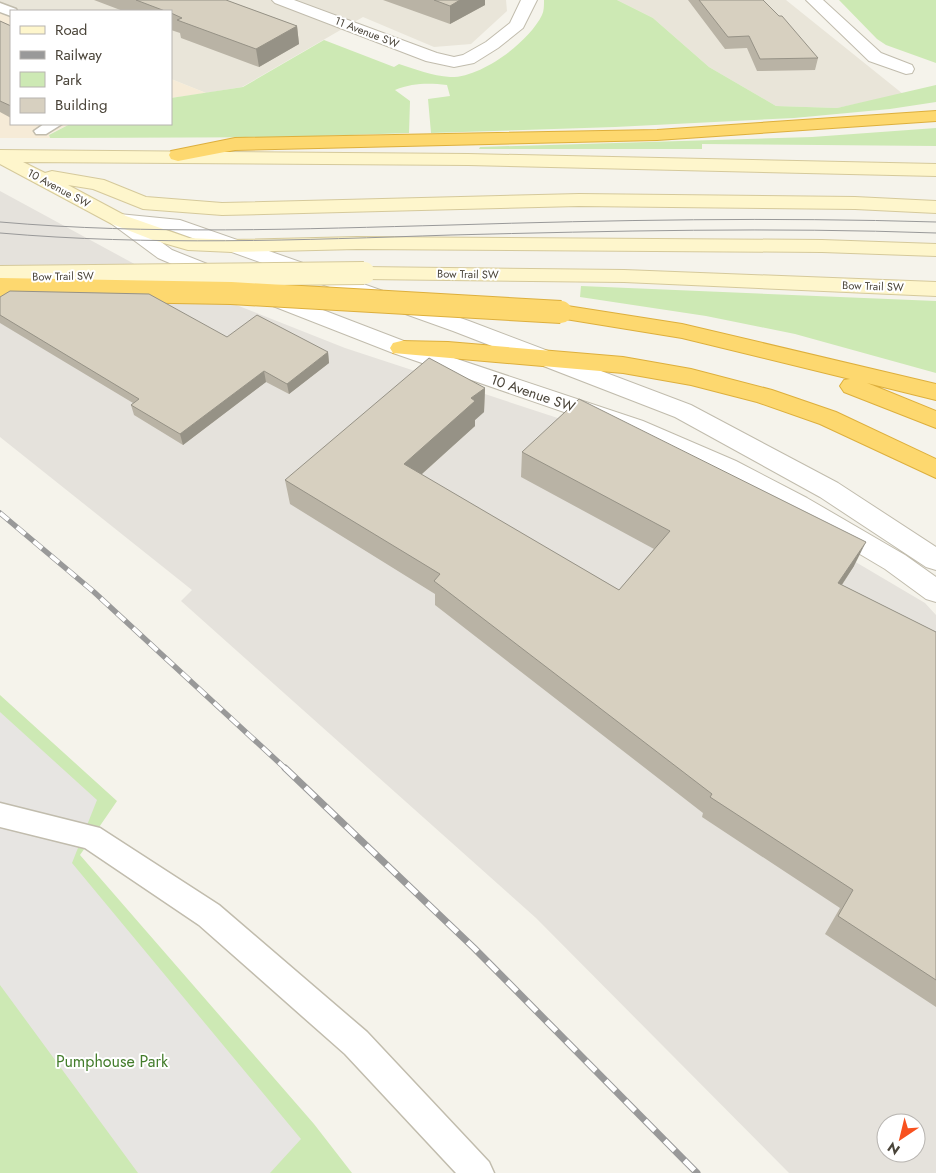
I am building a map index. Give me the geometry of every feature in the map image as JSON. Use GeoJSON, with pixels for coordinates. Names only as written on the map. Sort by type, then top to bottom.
{"type":"FeatureCollection","features":[{"type":"Feature","properties":{"kind":"highway"},"geometry":{"type":"LineString","coordinates":[[178,155],[235,144],[648,135],[781,128],[936,116]]}},
{"type":"Feature","properties":{"kind":"highway"},"geometry":{"type":"LineString","coordinates":[[0,289],[231,293],[561,312],[682,331],[936,392]]}},
{"type":"Feature","properties":{"kind":"highway"},"geometry":{"type":"LineString","coordinates":[[682,331],[850,385],[936,420]]}},
{"type":"Feature","properties":{"kind":"highway"},"geometry":{"type":"LineString","coordinates":[[401,348],[448,349],[548,358],[632,367],[691,377],[764,396],[828,418],[936,469]]}},
{"type":"Feature","properties":{"kind":"main road"},"geometry":{"type":"LineString","coordinates":[[0,156],[178,155],[705,163],[936,170]]}},
{"type":"Feature","properties":{"kind":"main road","name":"10 Avenue SW"},"geometry":{"type":"LineString","coordinates":[[0,156],[119,220]]}},
{"type":"Feature","properties":{"kind":"main road"},"geometry":{"type":"LineString","coordinates":[[34,175],[97,184],[143,203],[222,210],[579,200],[855,203],[936,207]]}},
{"type":"Feature","properties":{"kind":"main road"},"geometry":{"type":"LineString","coordinates":[[222,210],[198,214],[177,221],[166,238],[188,244],[232,246],[357,243],[812,246],[936,250]]}},
{"type":"Feature","properties":{"kind":"main road"},"geometry":{"type":"LineString","coordinates":[[322,278],[334,254],[357,243]]}},
{"type":"Feature","properties":{"kind":"main road","name":"Bow Trail SW"},"geometry":{"type":"LineString","coordinates":[[0,277],[364,273],[624,276],[936,289]]}},
{"type":"Feature","properties":{"kind":"street","name":"11 Avenue SW"},"geometry":{"type":"LineString","coordinates":[[280,0],[432,57],[454,62],[468,59],[492,45],[516,25],[529,0]]}},
{"type":"Feature","properties":{"kind":"street"},"geometry":{"type":"LineString","coordinates":[[814,0],[874,57],[906,70]]}},
{"type":"Feature","properties":{"kind":"street","name":"10 Avenue SW"},"geometry":{"type":"LineString","coordinates":[[119,220],[166,238],[401,348],[634,427],[727,467],[806,509],[894,562],[936,592]]}},
{"type":"Feature","properties":{"kind":"street","name":"10 Avenue SW"},"geometry":{"type":"LineString","coordinates":[[119,220],[166,238]]}},
{"type":"Feature","properties":{"kind":"street"},"geometry":{"type":"LineString","coordinates":[[232,246],[461,326],[683,411],[829,490],[936,560]]}},
{"type":"Feature","properties":{"kind":"lane"},"geometry":{"type":"LineString","coordinates":[[41,131],[53,125]]}},
{"type":"Feature","properties":{"kind":"lane"},"geometry":{"type":"LineString","coordinates":[[0,815],[91,837],[209,915],[356,1043],[478,1173]]}},
{"type":"Feature","properties":{"kind":"shaded area"},"geometry":{"type":"Polygon","coordinates":[[[0,0],[506,0],[507,11],[471,44],[434,47],[363,17],[242,87],[206,93],[172,79],[172,10],[10,10],[10,13],[0,8],[0,0]]]}},
{"type":"Feature","properties":{"kind":"shaded area"},"geometry":{"type":"Polygon","coordinates":[[[617,0],[786,0],[903,94],[837,108],[776,106],[709,67],[653,18],[617,0]]]}},
{"type":"Feature","properties":{"kind":"shaded area"},"geometry":{"type":"Polygon","coordinates":[[[0,8],[10,13],[10,125],[68,125],[49,134],[50,138],[0,138],[0,8]]]}},
{"type":"Feature","properties":{"kind":"shaded area"},"geometry":{"type":"Polygon","coordinates":[[[172,79],[206,93],[172,98],[172,79]]]}},
{"type":"Feature","properties":{"kind":"shaded area"},"geometry":{"type":"Polygon","coordinates":[[[0,191],[140,267],[345,348],[576,424],[693,466],[925,603],[936,615],[936,1173],[789,1173],[536,918],[181,601],[192,590],[0,437],[0,191]]]}},
{"type":"Feature","properties":{"kind":"shaded area","name":"Pumphouse Park"},"geometry":{"type":"Polygon","coordinates":[[[0,712],[97,800],[72,863],[301,1139],[270,1173],[138,1173],[0,985],[0,712]]]}},
{"type":"Feature","properties":{"kind":"green space"},"geometry":{"type":"Polygon","coordinates":[[[544,0],[617,0],[653,18],[709,67],[776,106],[837,108],[936,85],[936,102],[890,109],[794,118],[615,127],[431,133],[428,99],[450,96],[447,85],[427,84],[408,86],[395,90],[410,101],[409,133],[292,137],[50,138],[49,135],[68,125],[172,125],[172,98],[243,87],[324,40],[394,67],[399,64],[437,75],[462,76],[476,72],[489,65],[515,47],[536,25],[544,10],[544,0]]]}},
{"type":"Feature","properties":{"kind":"green space"},"geometry":{"type":"Polygon","coordinates":[[[839,0],[936,0],[936,63],[886,45],[877,39],[839,0]]]}},
{"type":"Feature","properties":{"kind":"green space"},"geometry":{"type":"Polygon","coordinates":[[[936,128],[936,146],[702,144],[702,149],[479,149],[480,147],[812,137],[936,128]]]}},
{"type":"Feature","properties":{"kind":"green space"},"geometry":{"type":"Polygon","coordinates":[[[581,286],[936,301],[936,373],[795,334],[706,316],[580,297],[581,286]]]}},
{"type":"Feature","properties":{"kind":"green space","name":"Pumphouse Park"},"geometry":{"type":"Polygon","coordinates":[[[0,695],[117,801],[80,855],[314,1124],[352,1173],[0,1173],[0,695]]]}},
{"type":"Feature","properties":{"kind":"building"},"geometry":{"type":"Polygon","coordinates":[[[136,0],[226,0],[297,26],[256,49],[177,20],[182,18],[172,13],[172,10],[162,10],[136,0]]]}},
{"type":"Feature","properties":{"kind":"building"},"geometry":{"type":"Polygon","coordinates":[[[434,0],[460,0],[450,6],[434,0]]]}},
{"type":"Feature","properties":{"kind":"building"},"geometry":{"type":"Polygon","coordinates":[[[699,0],[763,0],[779,16],[782,16],[818,58],[760,59],[749,36],[728,37],[699,0]]]}},
{"type":"Feature","properties":{"kind":"building"},"geometry":{"type":"Polygon","coordinates":[[[0,21],[10,26],[10,106],[0,101],[0,21]]]}},
{"type":"Feature","properties":{"kind":"building"},"geometry":{"type":"Polygon","coordinates":[[[10,291],[149,294],[227,337],[257,315],[328,352],[287,384],[264,371],[180,434],[131,405],[139,399],[0,315],[0,297],[10,291]]]}},
{"type":"Feature","properties":{"kind":"building"},"geometry":{"type":"Polygon","coordinates":[[[429,358],[485,388],[471,398],[475,401],[404,464],[619,590],[670,531],[522,452],[579,399],[866,542],[838,583],[936,632],[936,980],[838,916],[853,890],[710,797],[712,794],[434,581],[440,574],[285,480],[429,358]]]}},
{"type":"Feature","properties":{"kind":"tram line"},"geometry":{"type":"LineString","coordinates":[[0,222],[113,229],[169,230],[694,220],[936,222]]}},
{"type":"Feature","properties":{"kind":"tram line"},"geometry":{"type":"LineString","coordinates":[[0,233],[113,240],[169,241],[338,239],[694,230],[936,233]]}},
{"type":"Feature","properties":{"kind":"railway"},"geometry":{"type":"LineString","coordinates":[[0,513],[94,592],[287,770]]}},
{"type":"Feature","properties":{"kind":"railway"},"geometry":{"type":"LineString","coordinates":[[285,768],[474,948],[697,1173]]}}]}
